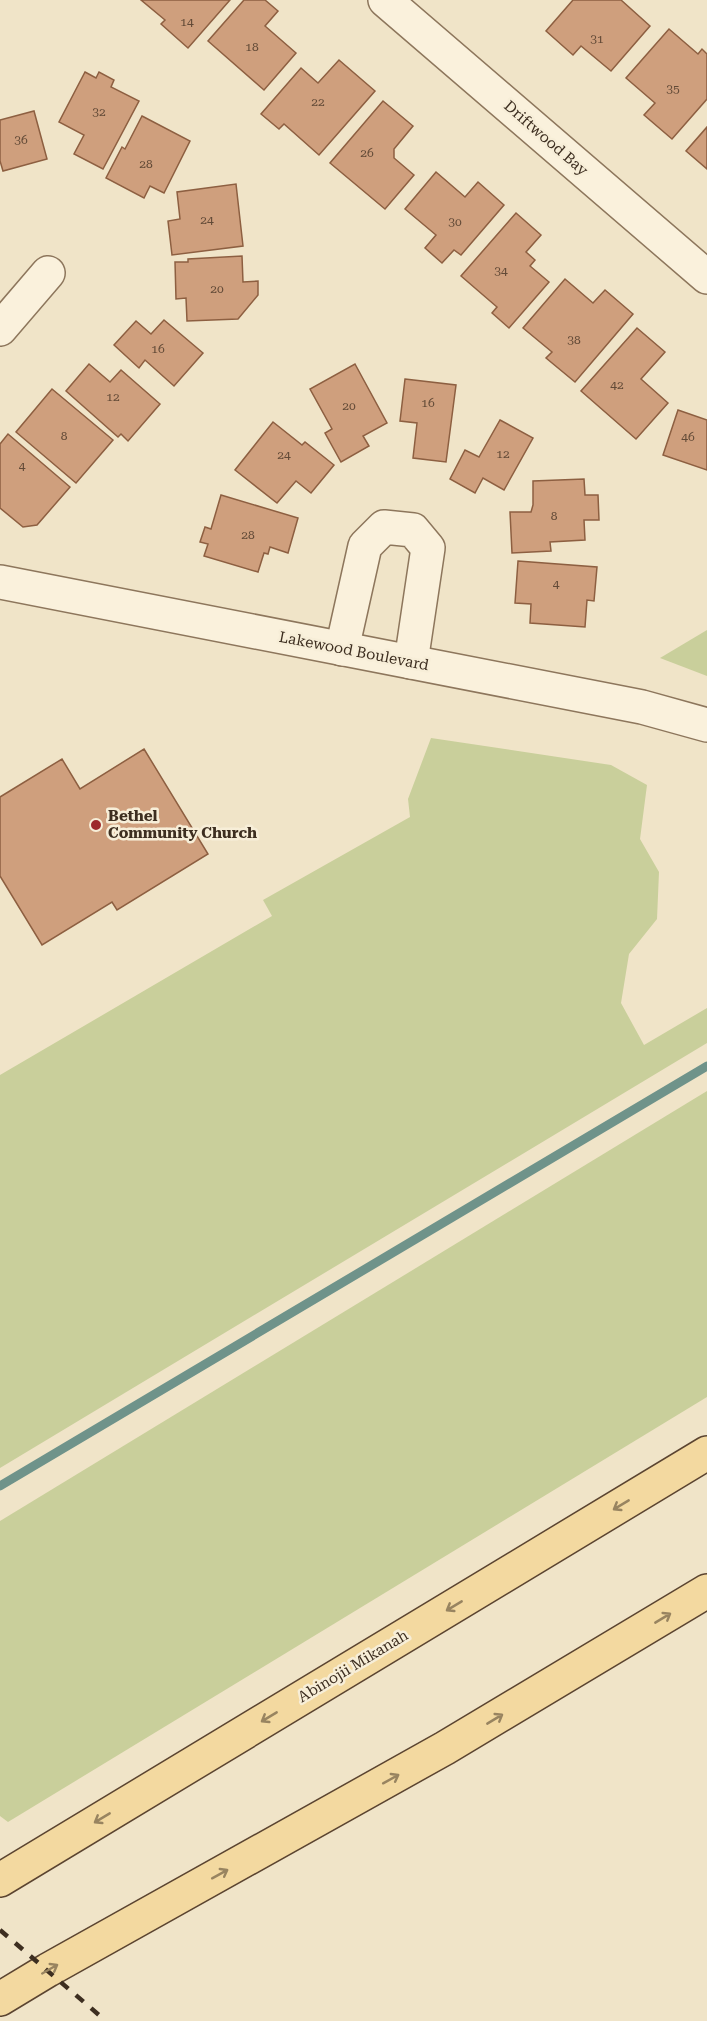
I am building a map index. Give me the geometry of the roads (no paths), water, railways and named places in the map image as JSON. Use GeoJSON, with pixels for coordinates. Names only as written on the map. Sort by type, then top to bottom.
{"type":"FeatureCollection","features":[{"type":"Feature","properties":{"kind":"main road"},"geometry":{"type":"LineString","coordinates":[[671,1475],[707,1447]]}},
{"type":"Feature","properties":{"kind":"main road","name":"Abinojii Mikanah"},"geometry":{"type":"LineString","coordinates":[[0,1880],[707,1453]]}},
{"type":"Feature","properties":{"kind":"main road"},"geometry":{"type":"LineString","coordinates":[[0,1999],[445,1748],[707,1592]]}},
{"type":"Feature","properties":{"kind":"street","name":"Driftwood Bay"},"geometry":{"type":"LineString","coordinates":[[385,0],[707,277]]}},
{"type":"Feature","properties":{"kind":"street"},"geometry":{"type":"LineString","coordinates":[[0,329],[48,273]]}},
{"type":"Feature","properties":{"kind":"street"},"geometry":{"type":"LineString","coordinates":[[342,649],[365,546],[384,527],[413,530],[428,548],[411,662]]}},
{"type":"Feature","properties":{"kind":"street","name":"Lakewood Boulevard"},"geometry":{"type":"LineString","coordinates":[[0,582],[642,707],[707,725]]}},
{"type":"Feature","properties":{"kind":"waterway"},"geometry":{"type":"LineString","coordinates":[[0,1486],[707,1066]]}},
{"type":"Feature","properties":{"kind":"railway"},"geometry":{"type":"LineString","coordinates":[[0,1930],[106,2021]]}},
{"type":"Feature","properties":{"kind":"place","name":"Bethel Community Church"},"geometry":{"type":"Point","coordinates":[96,825]}}]}
